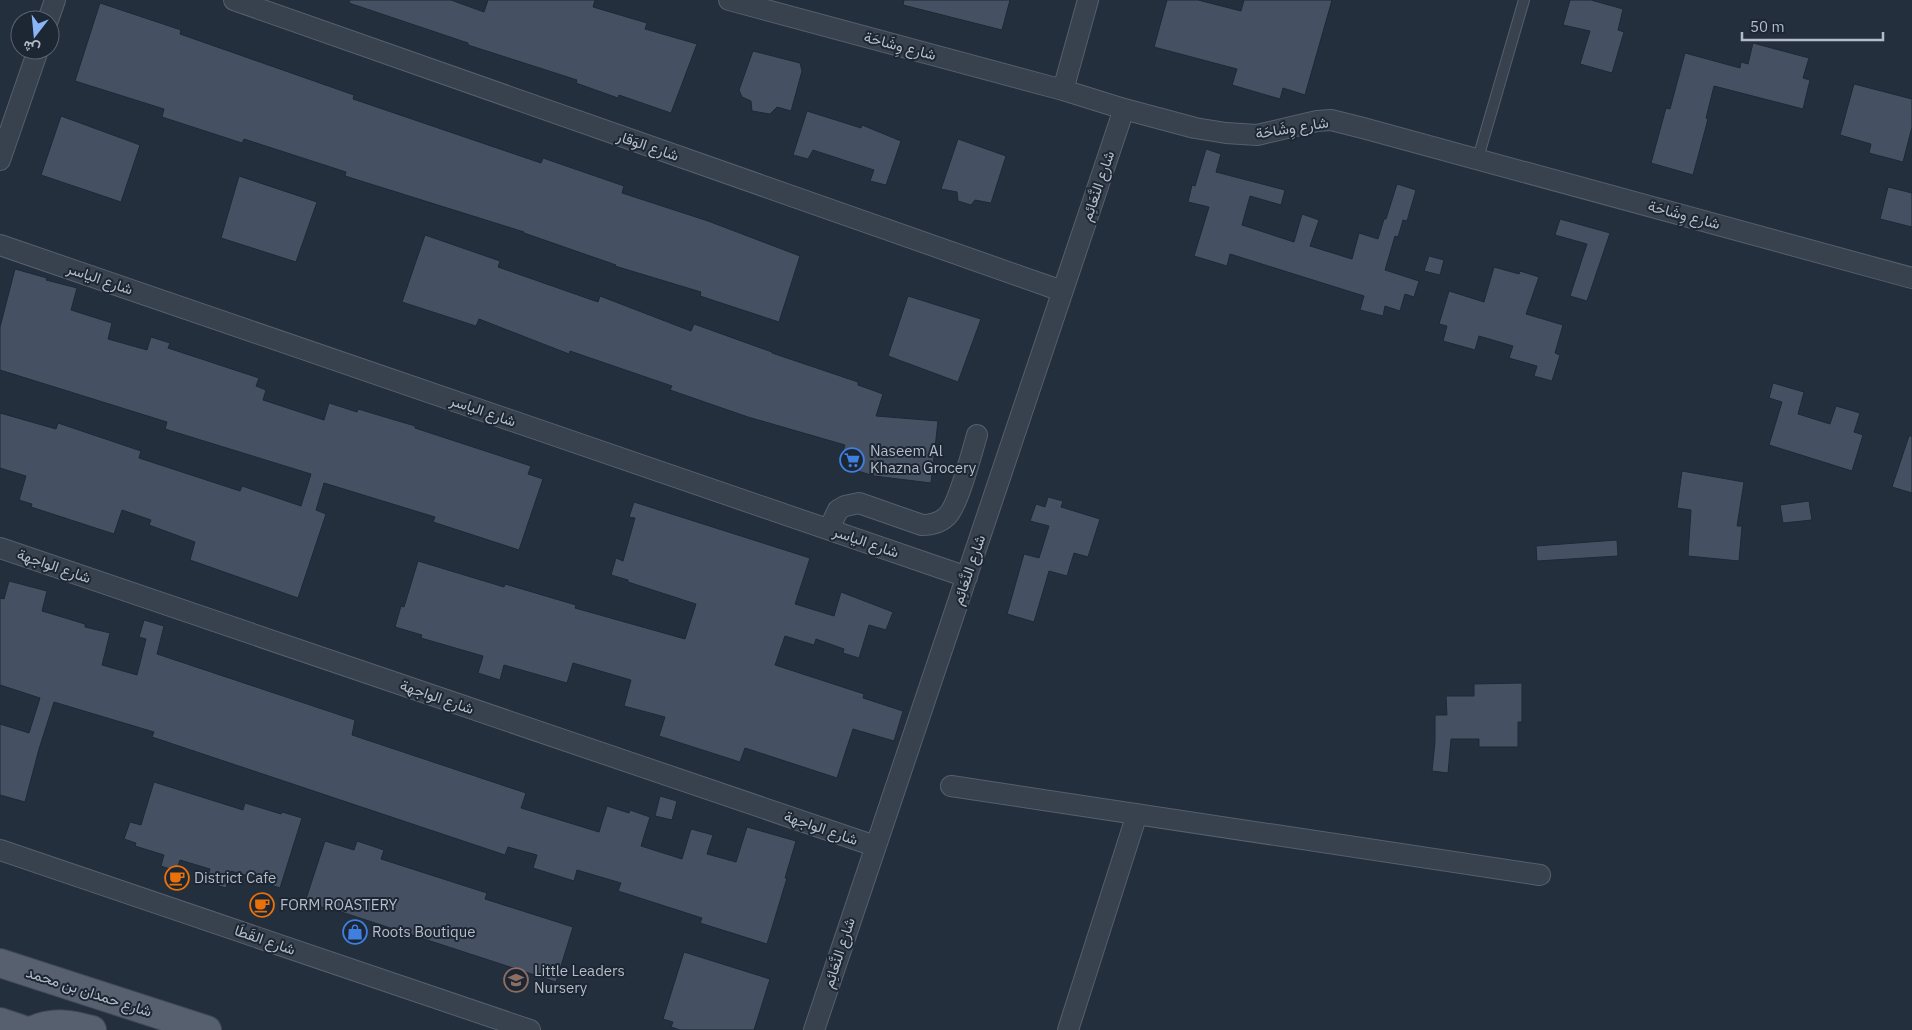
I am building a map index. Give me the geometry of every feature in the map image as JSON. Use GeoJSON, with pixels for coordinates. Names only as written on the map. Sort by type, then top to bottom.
{"type":"FeatureCollection","features":[{"type":"Feature","properties":{"kind":"main road","name":"شارع حمدان بن محمد"},"geometry":{"type":"LineString","coordinates":[[0,963],[207,1030]]}},
{"type":"Feature","properties":{"kind":"main road"},"geometry":{"type":"LineString","coordinates":[[0,1022],[24,1030]]}},
{"type":"Feature","properties":{"kind":"main road"},"geometry":{"type":"LineString","coordinates":[[33,1030],[55,1024],[68,1024],[92,1030]]}},
{"type":"Feature","properties":{"kind":"street","name":"شارع الوَقار"},"geometry":{"type":"LineString","coordinates":[[234,0],[1062,291]]}},
{"type":"Feature","properties":{"kind":"street","name":"شارع وِشَاحَة"},"geometry":{"type":"LineString","coordinates":[[729,0],[1196,128],[1226,133],[1257,135],[1317,121],[1330,120],[1478,158],[1912,278]]}},
{"type":"Feature","properties":{"kind":"street"},"geometry":{"type":"LineString","coordinates":[[1063,90],[1088,0]]}},
{"type":"Feature","properties":{"kind":"street"},"geometry":{"type":"LineString","coordinates":[[0,160],[35,60]]}},
{"type":"Feature","properties":{"kind":"street","name":"شارع النَّعَائِم"},"geometry":{"type":"LineString","coordinates":[[814,1030],[1124,109]]}},
{"type":"Feature","properties":{"kind":"street","name":"شارع الياسر"},"geometry":{"type":"LineString","coordinates":[[0,245],[967,577]]}},
{"type":"Feature","properties":{"kind":"street"},"geometry":{"type":"LineString","coordinates":[[829,530],[838,510],[852,504],[866,504],[922,524],[930,525],[946,518],[955,504],[977,435]]}},
{"type":"Feature","properties":{"kind":"street","name":"شارع الواجهة"},"geometry":{"type":"LineString","coordinates":[[0,548],[875,846]]}},
{"type":"Feature","properties":{"kind":"street"},"geometry":{"type":"LineString","coordinates":[[951,786],[1540,875]]}},
{"type":"Feature","properties":{"kind":"street"},"geometry":{"type":"LineString","coordinates":[[1068,1030],[1137,814]]}},
{"type":"Feature","properties":{"kind":"street","name":"شارع القَطَا"},"geometry":{"type":"LineString","coordinates":[[0,850],[530,1030]]}},
{"type":"Feature","properties":{"kind":"lane"},"geometry":{"type":"LineString","coordinates":[[1478,158],[1524,0]]}},
{"type":"Feature","properties":{"kind":"building"},"geometry":{"type":"Polygon","coordinates":[[[350,0],[451,0],[484,12],[488,0],[595,0],[593,7],[647,23],[645,29],[697,44],[671,113],[619,95],[618,98],[576,83],[577,80],[468,45],[468,43],[349,3],[350,0]]]}},
{"type":"Feature","properties":{"kind":"building"},"geometry":{"type":"Polygon","coordinates":[[[904,0],[1010,0],[1002,30],[903,5],[904,0]]]}},
{"type":"Feature","properties":{"kind":"building"},"geometry":{"type":"Polygon","coordinates":[[[1167,0],[1198,0],[1241,11],[1244,0],[1332,0],[1305,95],[1283,88],[1280,99],[1232,85],[1237,69],[1154,47],[1167,0]]]}},
{"type":"Feature","properties":{"kind":"building"},"geometry":{"type":"Polygon","coordinates":[[[1570,0],[1591,0],[1623,9],[1618,30],[1624,32],[1612,73],[1580,64],[1590,31],[1563,25],[1570,0]]]}},
{"type":"Feature","properties":{"kind":"building"},"geometry":{"type":"Polygon","coordinates":[[[100,3],[181,30],[180,34],[354,95],[353,99],[541,163],[543,158],[624,186],[622,193],[708,221],[800,256],[779,322],[700,296],[701,292],[615,266],[524,232],[345,176],[346,172],[244,139],[242,143],[162,117],[164,109],[75,81],[100,3]]]}},
{"type":"Feature","properties":{"kind":"building"},"geometry":{"type":"Polygon","coordinates":[[[1753,43],[1809,58],[1803,78],[1810,80],[1803,109],[1714,86],[1706,118],[1708,119],[1693,175],[1651,163],[1666,108],[1670,109],[1685,53],[1740,68],[1741,62],[1748,64],[1753,43]]]}},
{"type":"Feature","properties":{"kind":"building"},"geometry":{"type":"Polygon","coordinates":[[[753,51],[800,63],[802,71],[791,111],[777,107],[770,114],[752,111],[751,101],[742,97],[739,90],[753,51]]]}},
{"type":"Feature","properties":{"kind":"building"},"geometry":{"type":"Polygon","coordinates":[[[1854,84],[1912,99],[1912,127],[1903,162],[1869,153],[1871,144],[1840,135],[1854,84]]]}},
{"type":"Feature","properties":{"kind":"building"},"geometry":{"type":"Polygon","coordinates":[[[807,111],[861,128],[862,125],[901,141],[886,185],[870,181],[874,170],[813,150],[808,159],[793,155],[807,111]]]}},
{"type":"Feature","properties":{"kind":"building"},"geometry":{"type":"Polygon","coordinates":[[[61,116],[140,145],[121,202],[41,175],[61,116]]]}},
{"type":"Feature","properties":{"kind":"building"},"geometry":{"type":"Polygon","coordinates":[[[958,139],[1006,156],[991,203],[975,200],[971,205],[958,201],[957,192],[941,189],[958,139]]]}},
{"type":"Feature","properties":{"kind":"building"},"geometry":{"type":"Polygon","coordinates":[[[1206,149],[1221,154],[1216,172],[1285,190],[1281,205],[1250,196],[1242,225],[1294,242],[1302,214],[1319,220],[1310,246],[1352,259],[1359,233],[1378,239],[1397,184],[1416,190],[1407,221],[1403,220],[1398,237],[1395,236],[1385,270],[1419,281],[1414,297],[1405,294],[1400,311],[1385,306],[1383,316],[1360,310],[1364,296],[1230,254],[1227,266],[1194,256],[1209,207],[1188,202],[1192,185],[1195,186],[1206,149]]]}},
{"type":"Feature","properties":{"kind":"building"},"geometry":{"type":"Polygon","coordinates":[[[239,176],[317,202],[296,262],[221,238],[239,176]]]}},
{"type":"Feature","properties":{"kind":"building"},"geometry":{"type":"Polygon","coordinates":[[[1888,187],[1912,193],[1912,227],[1880,219],[1888,187]]]}},
{"type":"Feature","properties":{"kind":"building"},"geometry":{"type":"Polygon","coordinates":[[[1560,219],[1610,233],[1587,301],[1570,296],[1587,244],[1555,235],[1560,219]]]}},
{"type":"Feature","properties":{"kind":"building"},"geometry":{"type":"Polygon","coordinates":[[[425,235],[500,261],[498,267],[598,302],[600,296],[691,331],[694,324],[858,382],[858,385],[883,394],[876,416],[938,421],[931,483],[874,476],[839,465],[845,445],[748,417],[670,390],[672,386],[570,351],[569,354],[479,319],[476,326],[402,302],[425,235]]]}},
{"type":"Feature","properties":{"kind":"building"},"geometry":{"type":"Polygon","coordinates":[[[1429,256],[1444,260],[1440,275],[1424,271],[1429,256]]]}},
{"type":"Feature","properties":{"kind":"building"},"geometry":{"type":"Polygon","coordinates":[[[1494,267],[1519,274],[1520,271],[1539,277],[1526,314],[1563,325],[1555,353],[1560,355],[1552,381],[1534,376],[1537,366],[1509,358],[1513,346],[1479,336],[1475,350],[1443,341],[1447,326],[1439,324],[1449,291],[1484,302],[1494,267]]]}},
{"type":"Feature","properties":{"kind":"building"},"geometry":{"type":"Polygon","coordinates":[[[15,269],[77,288],[71,310],[112,323],[108,339],[147,350],[151,337],[170,343],[168,348],[259,378],[256,386],[266,390],[263,400],[324,420],[329,403],[357,412],[358,409],[415,426],[415,428],[531,466],[528,474],[543,479],[519,550],[433,522],[435,517],[324,483],[316,510],[326,514],[298,598],[190,560],[195,542],[149,525],[151,520],[122,510],[114,534],[31,507],[32,504],[19,500],[26,476],[0,468],[0,413],[56,429],[58,423],[141,451],[139,458],[240,491],[242,486],[301,506],[311,474],[165,429],[167,422],[0,370],[0,327],[15,269]]]}},
{"type":"Feature","properties":{"kind":"building"},"geometry":{"type":"Polygon","coordinates":[[[908,296],[981,319],[958,382],[888,356],[908,296]]]}},
{"type":"Feature","properties":{"kind":"building"},"geometry":{"type":"Polygon","coordinates":[[[1773,383],[1804,392],[1798,414],[1830,424],[1836,406],[1860,413],[1854,432],[1863,435],[1852,471],[1769,445],[1782,402],[1769,398],[1773,383]]]}},
{"type":"Feature","properties":{"kind":"building"},"geometry":{"type":"Polygon","coordinates":[[[1909,436],[1912,436],[1912,493],[1892,487],[1909,436]]]}},
{"type":"Feature","properties":{"kind":"building"},"geometry":{"type":"Polygon","coordinates":[[[1682,471],[1744,482],[1737,526],[1742,526],[1739,561],[1688,556],[1691,510],[1677,508],[1682,471]]]}},
{"type":"Feature","properties":{"kind":"building"},"geometry":{"type":"Polygon","coordinates":[[[1048,497],[1063,501],[1061,507],[1100,519],[1088,557],[1074,553],[1067,576],[1049,571],[1034,622],[1007,614],[1024,554],[1039,558],[1049,526],[1030,521],[1036,504],[1045,507],[1048,497]]]}},
{"type":"Feature","properties":{"kind":"building"},"geometry":{"type":"Polygon","coordinates":[[[1809,501],[1812,520],[1783,523],[1780,505],[1809,501]]]}},
{"type":"Feature","properties":{"kind":"building"},"geometry":{"type":"Polygon","coordinates":[[[634,502],[810,558],[795,604],[834,616],[841,592],[893,612],[886,630],[869,625],[859,658],[843,653],[844,649],[816,639],[814,645],[785,636],[775,665],[864,694],[863,698],[903,711],[894,741],[853,729],[837,778],[745,748],[740,762],[659,736],[665,717],[624,706],[631,680],[573,663],[567,683],[504,665],[500,680],[478,673],[483,656],[421,638],[422,635],[395,627],[401,606],[404,607],[418,561],[504,587],[505,584],[576,605],[575,608],[685,639],[696,604],[611,575],[616,558],[623,561],[635,518],[629,517],[634,502]]]}},
{"type":"Feature","properties":{"kind":"building"},"geometry":{"type":"Polygon","coordinates":[[[1617,540],[1618,556],[1537,561],[1536,546],[1617,540]]]}},
{"type":"Feature","properties":{"kind":"building"},"geometry":{"type":"Polygon","coordinates":[[[9,581],[47,591],[42,611],[85,624],[85,627],[110,633],[102,665],[137,675],[146,639],[139,637],[144,620],[164,626],[157,654],[355,720],[352,735],[526,793],[521,808],[599,832],[607,806],[629,813],[630,810],[650,817],[641,846],[682,859],[691,829],[713,835],[707,854],[736,862],[747,827],[796,841],[767,944],[700,923],[702,918],[618,891],[621,883],[577,870],[574,881],[533,868],[537,855],[508,847],[505,855],[152,737],[154,732],[54,702],[25,802],[0,795],[0,724],[29,733],[40,698],[0,685],[0,598],[4,599],[9,581]]]}},
{"type":"Feature","properties":{"kind":"building"},"geometry":{"type":"Polygon","coordinates":[[[1522,683],[1522,722],[1518,722],[1518,747],[1479,747],[1479,739],[1451,739],[1448,773],[1432,771],[1435,715],[1447,715],[1446,696],[1474,696],[1474,684],[1522,683]]]}},
{"type":"Feature","properties":{"kind":"building"},"geometry":{"type":"Polygon","coordinates":[[[154,782],[243,810],[245,803],[302,818],[280,888],[265,883],[265,881],[231,871],[226,888],[206,882],[210,869],[180,860],[176,871],[161,866],[164,855],[135,846],[136,843],[124,839],[130,822],[141,825],[154,782]]]}},
{"type":"Feature","properties":{"kind":"building"},"geometry":{"type":"Polygon","coordinates":[[[660,796],[677,801],[672,820],[655,816],[660,796]]]}},
{"type":"Feature","properties":{"kind":"building"},"geometry":{"type":"Polygon","coordinates":[[[325,841],[354,850],[357,841],[384,850],[381,859],[487,893],[485,899],[573,927],[556,982],[326,907],[305,902],[325,841]]]}},
{"type":"Feature","properties":{"kind":"building"},"geometry":{"type":"Polygon","coordinates":[[[684,952],[770,979],[754,1030],[680,1030],[671,1027],[673,1022],[663,1019],[684,952]]]}},
{"type":"Feature","properties":{"kind":"place","name":"Naseem Al Khazna Grocery"},"geometry":{"type":"Point","coordinates":[852,460]}},
{"type":"Feature","properties":{"kind":"place","name":"District Cafe"},"geometry":{"type":"Point","coordinates":[177,878]}},
{"type":"Feature","properties":{"kind":"place","name":"FORM ROASTERY"},"geometry":{"type":"Point","coordinates":[262,905]}},
{"type":"Feature","properties":{"kind":"place","name":"Roots Boutique"},"geometry":{"type":"Point","coordinates":[355,932]}},
{"type":"Feature","properties":{"kind":"place","name":"Little Leaders Nursery"},"geometry":{"type":"Point","coordinates":[516,980]}}]}
